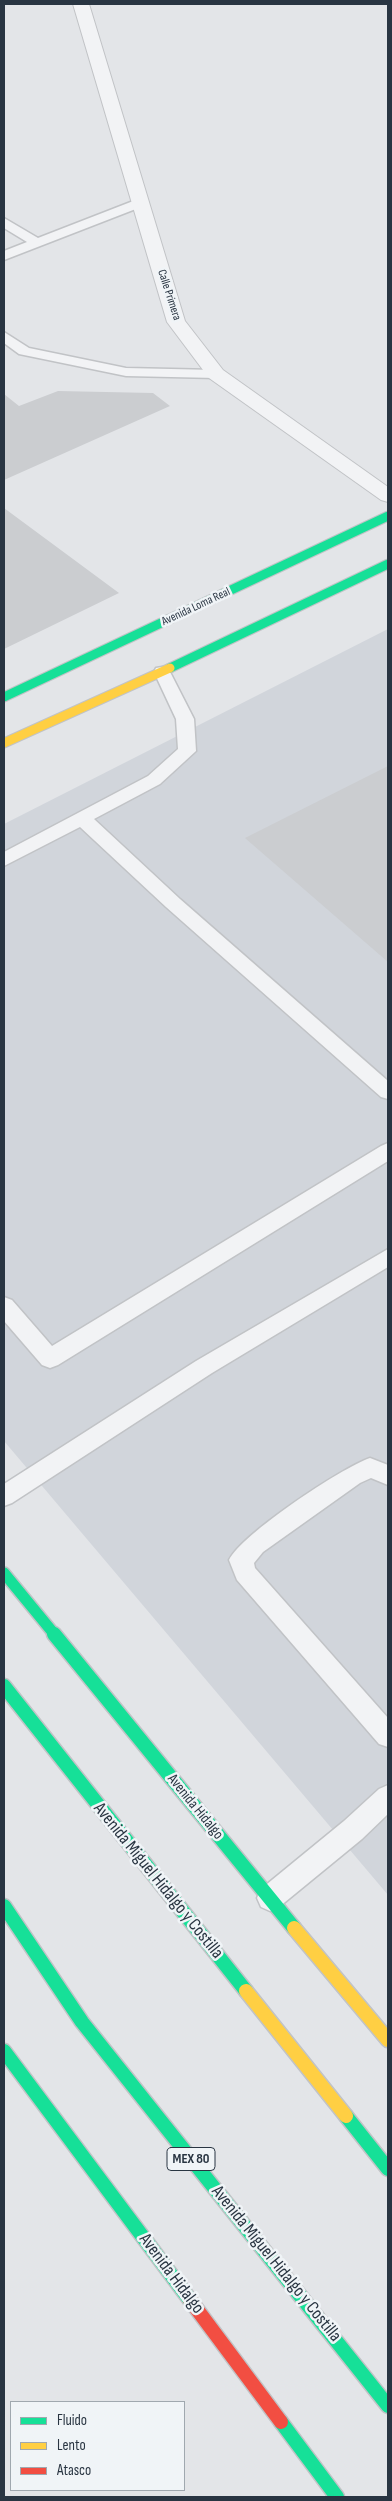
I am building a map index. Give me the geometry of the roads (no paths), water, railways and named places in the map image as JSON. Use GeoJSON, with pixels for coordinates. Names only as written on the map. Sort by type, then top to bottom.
{"type":"FeatureCollection","features":[{"type":"Feature","properties":{"kind":"main road","name":"Avenida Loma Real"},"geometry":{"type":"LineString","coordinates":[[4,697],[388,516]]}},
{"type":"Feature","properties":{"kind":"main road"},"geometry":{"type":"LineString","coordinates":[[5,742],[162,672],[388,564]]}},
{"type":"Feature","properties":{"kind":"main road","name":"Avenida Hidalgo"},"geometry":{"type":"LineString","coordinates":[[4,1573],[388,2040]]}},
{"type":"Feature","properties":{"kind":"main road","name":"Avenida Miguel Hidalgo y Costilla"},"geometry":{"type":"LineString","coordinates":[[4,1686],[388,2168]]}},
{"type":"Feature","properties":{"kind":"main road","name":"Avenida Miguel Hidalgo y Costilla"},"geometry":{"type":"LineString","coordinates":[[4,1906],[82,2022],[388,2406]]}},
{"type":"Feature","properties":{"kind":"main road","name":"Avenida Hidalgo"},"geometry":{"type":"LineString","coordinates":[[4,2051],[337,2497]]}},
{"type":"Feature","properties":{"kind":"street","name":"Calle Primera"},"geometry":{"type":"LineString","coordinates":[[81,4],[176,322],[216,374],[388,496]]}},
{"type":"Feature","properties":{"kind":"lane"},"geometry":{"type":"LineString","coordinates":[[4,256],[141,202]]}},
{"type":"Feature","properties":{"kind":"lane"},"geometry":{"type":"LineString","coordinates":[[4,222],[37,243]]}},
{"type":"Feature","properties":{"kind":"lane"},"geometry":{"type":"LineString","coordinates":[[4,336],[24,351],[126,372],[216,374]]}},
{"type":"Feature","properties":{"kind":"lane"},"geometry":{"type":"LineString","coordinates":[[4,860],[154,780],[188,751],[185,719],[162,672]]}},
{"type":"Feature","properties":{"kind":"lane"},"geometry":{"type":"LineString","coordinates":[[83,818],[173,903],[388,1092]]}},
{"type":"Feature","properties":{"kind":"lane"},"geometry":{"type":"LineString","coordinates":[[4,1306],[50,1359],[388,1151]]}},
{"type":"Feature","properties":{"kind":"lane"},"geometry":{"type":"LineString","coordinates":[[4,1496],[204,1367],[388,1256]]}},
{"type":"Feature","properties":{"kind":"lane"},"geometry":{"type":"LineString","coordinates":[[388,1475],[370,1468],[352,1476],[255,1545],[242,1560],[245,1573],[388,1736]]}},
{"type":"Feature","properties":{"kind":"lane"},"geometry":{"type":"LineString","coordinates":[[270,1898],[353,1830],[388,1798]]}}]}
